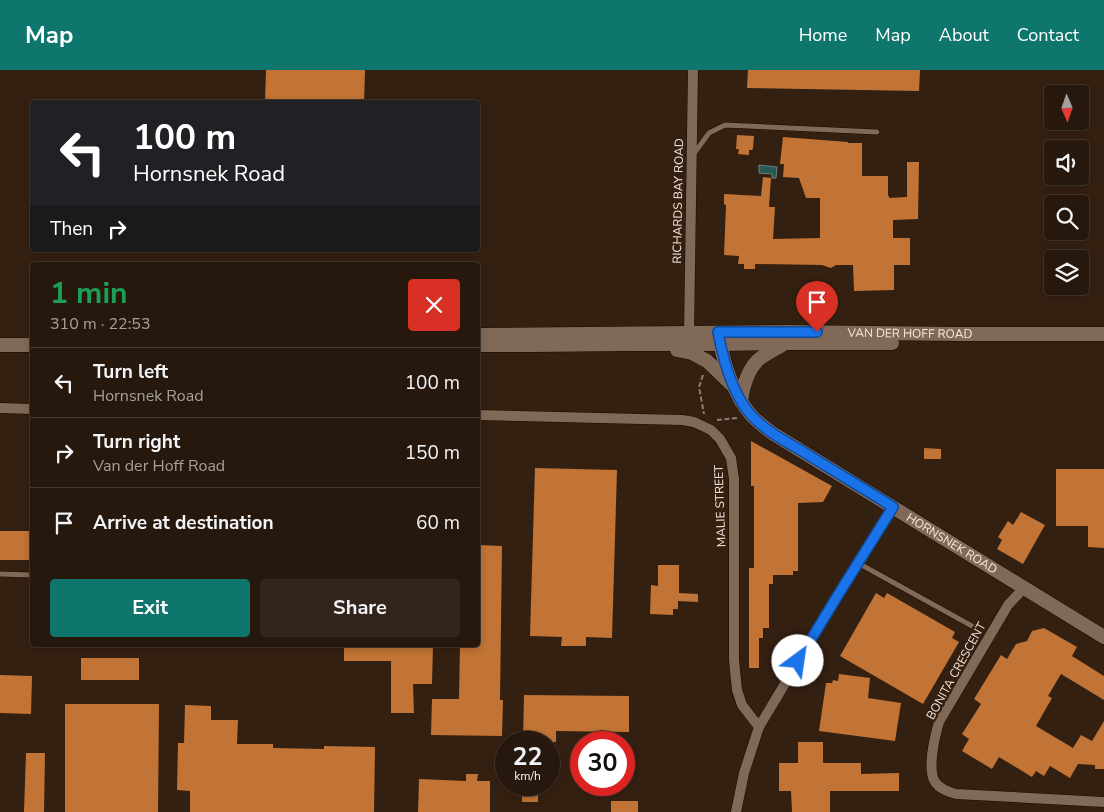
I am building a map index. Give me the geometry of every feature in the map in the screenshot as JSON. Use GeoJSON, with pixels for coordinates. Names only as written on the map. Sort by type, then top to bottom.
{"type":"FeatureCollection","features":[{"type":"Feature","properties":{"kind":"main road","name":"VAN DER HOFF ROAD"},"geometry":{"type":"LineString","coordinates":[[480,344],[629,344],[789,332],[831,338],[1104,341]]}},
{"type":"Feature","properties":{"kind":"main road","name":"VAN DER HOFF ROAD"},"geometry":{"type":"LineString","coordinates":[[480,335],[688,333],[719,338],[786,343],[831,338],[957,334],[1104,334]]}},
{"type":"Feature","properties":{"kind":"main road","name":"HORNSNEK ROAD"},"geometry":{"type":"LineString","coordinates":[[719,338],[733,387],[752,416],[772,433],[1104,637]]}},
{"type":"Feature","properties":{"kind":"main road"},"geometry":{"type":"LineString","coordinates":[[741,401],[743,387],[758,361],[786,343]]}},
{"type":"Feature","properties":{"kind":"main road"},"geometry":{"type":"LineString","coordinates":[[629,344],[692,353],[707,361],[733,387]]}},
{"type":"Feature","properties":{"kind":"main road"},"geometry":{"type":"LineString","coordinates":[[0,345],[30,345]]}},
{"type":"Feature","properties":{"kind":"street","name":"RICHARDS BAY ROAD"},"geometry":{"type":"LineString","coordinates":[[688,333],[693,70]]}},
{"type":"Feature","properties":{"kind":"street"},"geometry":{"type":"LineString","coordinates":[[0,408],[30,409]]}},
{"type":"Feature","properties":{"kind":"street","name":"MALIE STREET"},"geometry":{"type":"LineString","coordinates":[[480,416],[682,420],[694,422],[711,430],[720,439],[731,458],[734,479],[734,660],[737,690],[742,706],[759,728]]}},
{"type":"Feature","properties":{"kind":"street"},"geometry":{"type":"LineString","coordinates":[[736,812],[744,773],[759,728],[893,507]]}},
{"type":"Feature","properties":{"kind":"street","name":"BONITA CRESCENT"},"geometry":{"type":"LineString","coordinates":[[1024,588],[1008,605],[939,722],[934,738],[933,778],[940,788],[956,794],[1104,802]]}},
{"type":"Feature","properties":{"kind":"lane"},"geometry":{"type":"LineString","coordinates":[[692,158],[709,133],[725,125],[877,132]]}},
{"type":"Feature","properties":{"kind":"lane"},"geometry":{"type":"LineString","coordinates":[[858,563],[972,626]]}},
{"type":"Feature","properties":{"kind":"lane"},"geometry":{"type":"LineString","coordinates":[[0,574],[30,575]]}},
{"type":"Feature","properties":{"kind":"path"},"geometry":{"type":"LineString","coordinates":[[694,422],[705,421],[699,387],[707,361]]}},
{"type":"Feature","properties":{"kind":"path"},"geometry":{"type":"LineString","coordinates":[[715,420],[752,416]]}},
{"type":"Feature","properties":{"kind":"water"},"geometry":{"type":"Polygon","coordinates":[[[759,165],[777,167],[776,178],[772,178],[772,174],[759,173],[759,165]]]}},
{"type":"Feature","properties":{"kind":"building"},"geometry":{"type":"Polygon","coordinates":[[[266,70],[365,70],[364,100],[265,100],[266,70]]]}},
{"type":"Feature","properties":{"kind":"building"},"geometry":{"type":"Polygon","coordinates":[[[748,70],[920,70],[919,91],[747,88],[748,70]]]}},
{"type":"Feature","properties":{"kind":"building"},"geometry":{"type":"Polygon","coordinates":[[[737,135],[754,136],[753,148],[749,150],[749,155],[738,154],[739,149],[736,149],[737,135]]]}},
{"type":"Feature","properties":{"kind":"building"},"geometry":{"type":"Polygon","coordinates":[[[783,137],[862,143],[862,176],[888,176],[889,198],[907,197],[907,162],[919,162],[918,219],[893,220],[893,238],[910,238],[910,265],[894,265],[894,290],[854,291],[853,265],[836,265],[831,268],[822,265],[755,264],[755,269],[744,269],[744,264],[738,264],[739,256],[724,255],[726,205],[724,204],[724,194],[761,196],[763,177],[771,178],[769,207],[775,207],[773,239],[820,238],[820,198],[806,198],[799,178],[783,177],[784,164],[780,164],[783,137]]]}},
{"type":"Feature","properties":{"kind":"building"},"geometry":{"type":"Polygon","coordinates":[[[751,441],[832,486],[823,502],[798,503],[798,571],[793,571],[793,575],[773,575],[773,584],[769,584],[769,628],[763,628],[763,638],[759,638],[759,668],[749,668],[749,568],[754,568],[754,486],[751,486],[751,441]]]}},
{"type":"Feature","properties":{"kind":"building"},"geometry":{"type":"Polygon","coordinates":[[[924,448],[941,449],[941,459],[924,459],[924,448]]]}},
{"type":"Feature","properties":{"kind":"building"},"geometry":{"type":"Polygon","coordinates":[[[535,468],[617,470],[612,638],[586,637],[586,646],[561,646],[562,637],[530,636],[535,468]]]}},
{"type":"Feature","properties":{"kind":"building"},"geometry":{"type":"Polygon","coordinates":[[[1056,469],[1104,469],[1104,548],[1088,547],[1088,526],[1056,526],[1056,469]]]}},
{"type":"Feature","properties":{"kind":"building"},"geometry":{"type":"Polygon","coordinates":[[[1021,512],[1045,525],[1023,564],[997,549],[1002,540],[998,537],[1008,521],[1013,525],[1021,512]]]}},
{"type":"Feature","properties":{"kind":"building"},"geometry":{"type":"Polygon","coordinates":[[[0,531],[30,531],[30,560],[0,560],[0,531]]]}},
{"type":"Feature","properties":{"kind":"building"},"geometry":{"type":"Polygon","coordinates":[[[480,545],[502,546],[500,700],[503,700],[502,731],[495,731],[495,736],[431,735],[432,699],[459,699],[460,647],[480,647],[480,545]]]}},
{"type":"Feature","properties":{"kind":"building"},"geometry":{"type":"Polygon","coordinates":[[[658,565],[679,565],[679,593],[698,594],[698,602],[678,601],[678,609],[673,609],[673,615],[650,614],[651,585],[658,586],[658,565]]]}},
{"type":"Feature","properties":{"kind":"building"},"geometry":{"type":"Polygon","coordinates":[[[876,593],[884,598],[887,593],[955,632],[952,638],[959,642],[923,704],[840,656],[876,593]]]}},
{"type":"Feature","properties":{"kind":"building"},"geometry":{"type":"Polygon","coordinates":[[[1044,628],[1077,647],[1072,656],[1104,676],[1104,700],[1061,674],[1048,696],[1052,698],[1036,726],[1073,748],[1081,735],[1092,741],[1104,721],[1104,769],[1095,769],[1095,765],[1078,764],[1070,778],[1050,766],[1044,776],[1036,771],[1032,777],[999,757],[992,769],[962,751],[969,739],[962,734],[981,704],[974,699],[1001,655],[1007,659],[1016,644],[1027,641],[1032,631],[1044,628]]]}},
{"type":"Feature","properties":{"kind":"building"},"geometry":{"type":"Polygon","coordinates":[[[344,647],[433,647],[432,684],[413,684],[414,713],[391,713],[391,661],[344,661],[344,647]]]}},
{"type":"Feature","properties":{"kind":"building"},"geometry":{"type":"Polygon","coordinates":[[[81,658],[139,658],[139,680],[81,680],[81,658]]]}},
{"type":"Feature","properties":{"kind":"building"},"geometry":{"type":"Polygon","coordinates":[[[839,674],[870,678],[868,698],[901,703],[895,741],[819,731],[826,683],[832,683],[833,680],[838,681],[839,674]]]}},
{"type":"Feature","properties":{"kind":"building"},"geometry":{"type":"Polygon","coordinates":[[[0,675],[32,676],[31,714],[0,713],[0,675]]]}},
{"type":"Feature","properties":{"kind":"building"},"geometry":{"type":"Polygon","coordinates":[[[524,695],[629,696],[629,731],[523,731],[524,695]]]}},
{"type":"Feature","properties":{"kind":"building"},"geometry":{"type":"Polygon","coordinates":[[[65,704],[159,704],[158,812],[65,812],[65,704]]]}},
{"type":"Feature","properties":{"kind":"building"},"geometry":{"type":"Polygon","coordinates":[[[185,705],[211,706],[211,720],[238,720],[237,744],[273,744],[273,748],[375,747],[374,812],[190,812],[190,791],[177,790],[178,743],[184,743],[185,705]]]}},
{"type":"Feature","properties":{"kind":"building"},"geometry":{"type":"Polygon","coordinates":[[[798,742],[823,742],[823,763],[861,763],[861,774],[899,773],[899,791],[830,791],[830,812],[792,812],[791,791],[779,791],[779,763],[798,763],[798,742]]]}},
{"type":"Feature","properties":{"kind":"building"},"geometry":{"type":"Polygon","coordinates":[[[26,753],[45,753],[44,812],[24,812],[26,753]]]}},
{"type":"Feature","properties":{"kind":"building"},"geometry":{"type":"Polygon","coordinates":[[[466,774],[478,774],[477,781],[490,781],[490,812],[418,812],[419,779],[466,781],[466,774]]]}},
{"type":"Feature","properties":{"kind":"building"},"geometry":{"type":"Polygon","coordinates":[[[522,796],[538,796],[538,802],[522,802],[522,796]]]}},
{"type":"Feature","properties":{"kind":"building"},"geometry":{"type":"Polygon","coordinates":[[[611,801],[638,801],[638,812],[611,812],[611,801]]]}},
{"type":"Feature","properties":{"kind":"route"},"geometry":{"type":"LineString","coordinates":[[798,661],[893,507],[772,433],[752,416],[733,387],[718,332],[817,332]]}}]}
